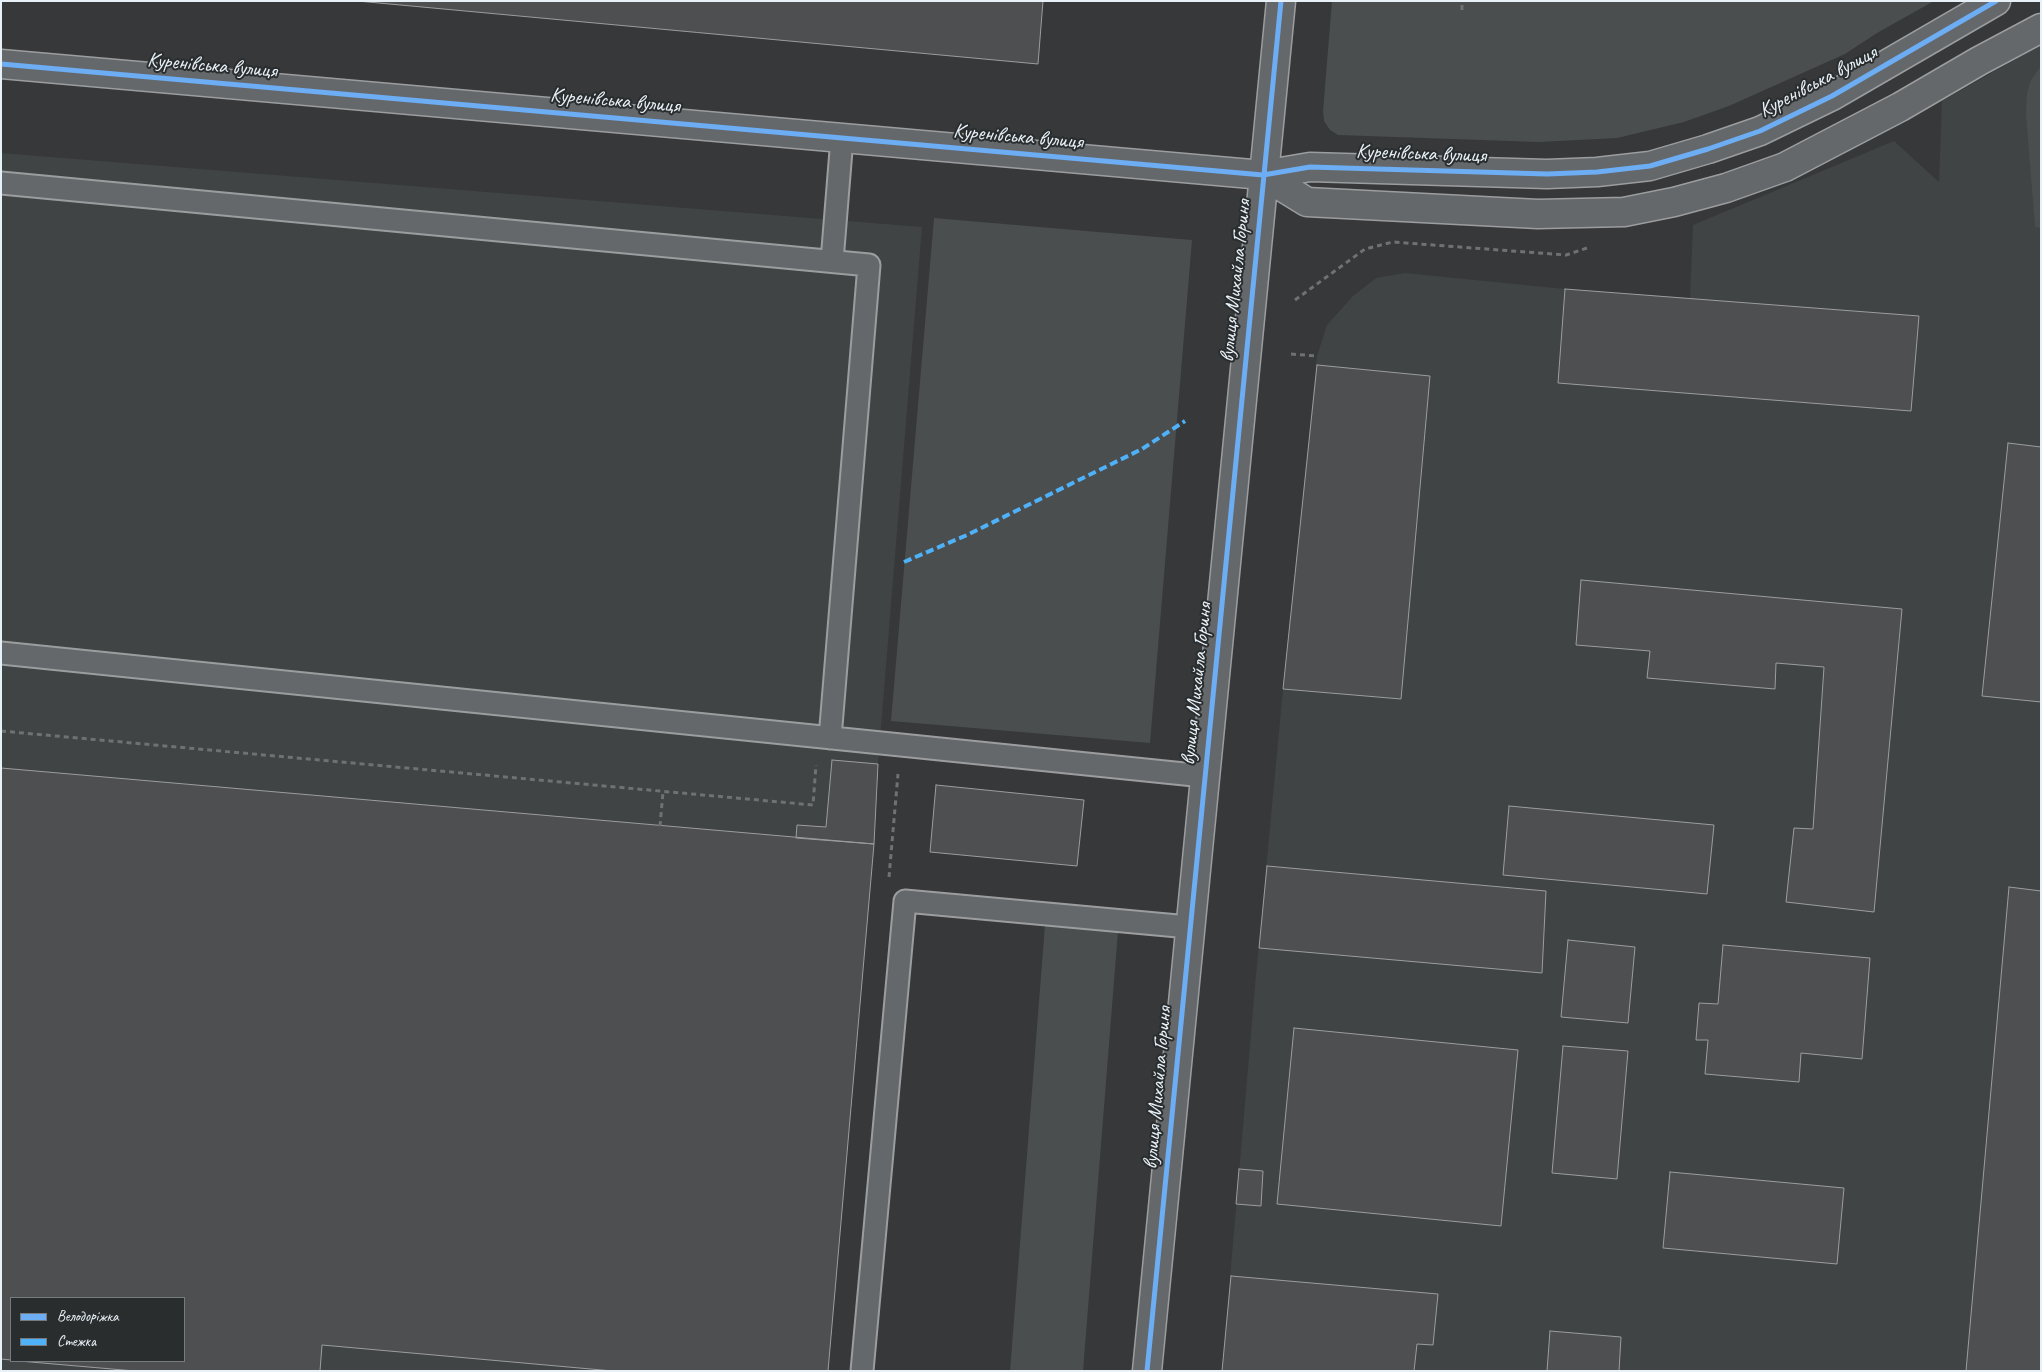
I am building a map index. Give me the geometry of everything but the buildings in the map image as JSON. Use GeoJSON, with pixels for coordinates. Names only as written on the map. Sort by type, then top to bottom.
{"type":"FeatureCollection","features":[{"type":"Feature","properties":{"kind":"street","name":"вулиця Михайла Гориня"},"geometry":{"type":"LineString","coordinates":[[1147,1371],[1281,1]]}},
{"type":"Feature","properties":{"kind":"street","name":"Куренівська вулиця"},"geometry":{"type":"LineString","coordinates":[[1,64],[1263,174],[1310,167],[1547,174],[1598,172],[1650,166],[1760,131],[1832,96],[1996,1]]}},
{"type":"Feature","properties":{"kind":"street","name":"Куренівська вулиця"},"geometry":{"type":"LineString","coordinates":[[1263,174],[1308,202],[1538,214],[1624,212],[1674,202],[1726,188],[1785,167],[1900,107],[1979,61],[2041,28]]}},
{"type":"Feature","properties":{"kind":"lane"},"geometry":{"type":"LineString","coordinates":[[832,262],[842,138]]}},
{"type":"Feature","properties":{"kind":"lane"},"geometry":{"type":"LineString","coordinates":[[1,183],[869,265],[830,738]]}},
{"type":"Feature","properties":{"kind":"lane"},"geometry":{"type":"LineString","coordinates":[[1,653],[1204,776]]}},
{"type":"Feature","properties":{"kind":"lane"},"geometry":{"type":"LineString","coordinates":[[862,1371],[905,901],[1190,927]]}},
{"type":"Feature","properties":{"kind":"path"},"geometry":{"type":"LineString","coordinates":[[1462,1],[1462,10]]}},
{"type":"Feature","properties":{"kind":"path"},"geometry":{"type":"LineString","coordinates":[[1291,354],[1317,356]]}},
{"type":"Feature","properties":{"kind":"path"},"geometry":{"type":"LineString","coordinates":[[1,731],[813,805]]}},
{"type":"Feature","properties":{"kind":"path"},"geometry":{"type":"LineString","coordinates":[[660,826],[663,792]]}},
{"type":"Feature","properties":{"kind":"shaded area"},"geometry":{"type":"Polygon","coordinates":[[[1332,1],[1934,1],[1877,33],[1845,54],[1729,106],[1684,122],[1617,138],[1539,142],[1338,135],[1330,130],[1324,121],[1323,111],[1332,1]]]}},
{"type":"Feature","properties":{"kind":"shaded area"},"geometry":{"type":"Polygon","coordinates":[[[2041,45],[2041,1371],[1222,1371],[1283,689],[1317,356],[1327,325],[1353,296],[1376,278],[1405,273],[1565,289],[1690,298],[1693,225],[1894,141],[1939,182],[1942,101],[2041,45]]]}},
{"type":"Feature","properties":{"kind":"shaded area"},"geometry":{"type":"Polygon","coordinates":[[[2041,66],[2041,228],[2035,227],[2026,114],[2027,93],[2031,80],[2041,66]]]}},
{"type":"Feature","properties":{"kind":"shaded area"},"geometry":{"type":"Polygon","coordinates":[[[1,153],[922,227],[874,812],[874,844],[828,1371],[1,1371],[1,153]]]}},
{"type":"Feature","properties":{"kind":"shaded area"},"geometry":{"type":"Polygon","coordinates":[[[934,218],[1192,240],[1150,743],[891,721],[934,218]]]}},
{"type":"Feature","properties":{"kind":"shaded area"},"geometry":{"type":"Polygon","coordinates":[[[1045,925],[1118,931],[1083,1371],[1010,1371],[1045,925]]]}},
{"type":"Feature","properties":{"kind":"marked path"},"geometry":{"type":"LineString","coordinates":[[904,562],[967,535],[1142,449],[1185,421]]}},
{"type":"Feature","properties":{"kind":"cycle path"},"geometry":{"type":"LineString","coordinates":[[1147,1371],[1281,1]]}},
{"type":"Feature","properties":{"kind":"cycle path"},"geometry":{"type":"LineString","coordinates":[[1,64],[1263,175],[1310,167],[1547,174],[1597,172],[1650,166],[1760,131],[1832,96],[1996,1]]}}]}
